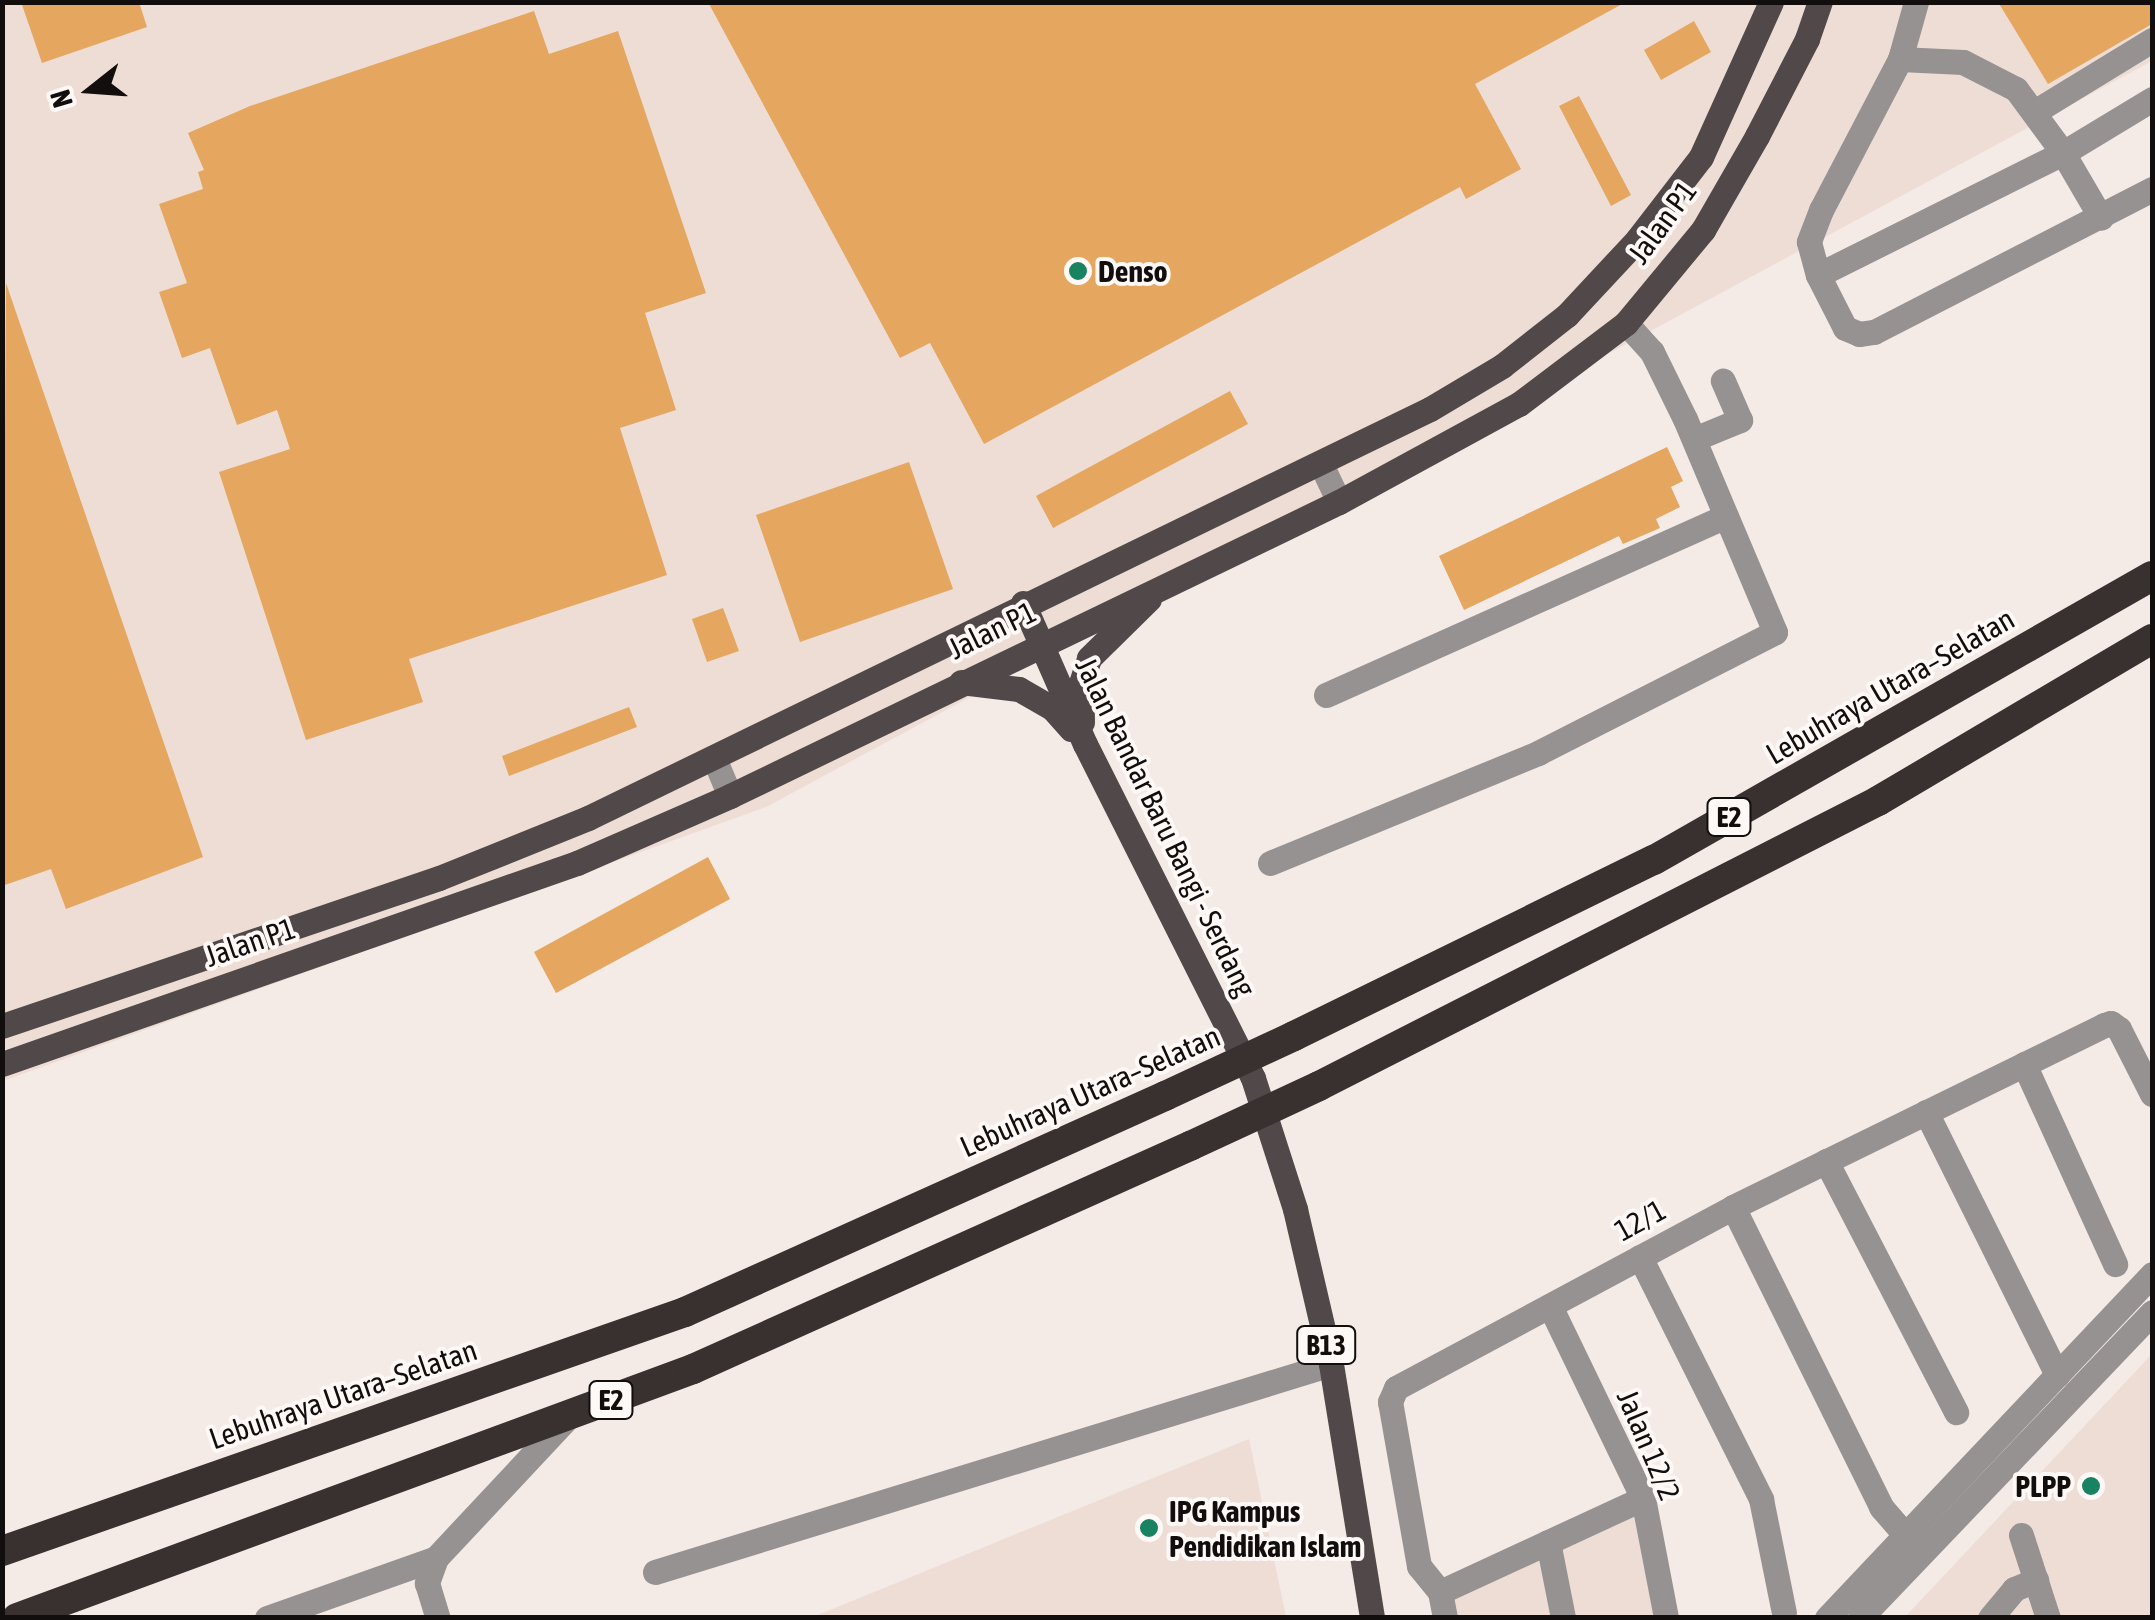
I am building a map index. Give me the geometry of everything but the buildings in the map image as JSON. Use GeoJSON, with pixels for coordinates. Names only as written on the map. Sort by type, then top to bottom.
{"type":"FeatureCollection","features":[{"type":"Feature","properties":{"kind":"highway","name":"Lebuhraya Utara–Selatan"},"geometry":{"type":"LineString","coordinates":[[2,1551],[685,1312],[1165,1096],[1654,860],[2152,576]]}},
{"type":"Feature","properties":{"kind":"highway","name":"E2"},"geometry":{"type":"LineString","coordinates":[[17,1618],[693,1369],[1190,1146],[1319,1086],[1878,801],[2152,639]]}},
{"type":"Feature","properties":{"kind":"main road","name":"Jalan P1"},"geometry":{"type":"LineString","coordinates":[[2,1026],[439,878],[588,818],[1023,603],[1430,409],[1502,366],[1567,315],[1638,240],[1701,156],[1771,2]]}},
{"type":"Feature","properties":{"kind":"main road","name":"Jalan P1"},"geometry":{"type":"LineString","coordinates":[[2,1064],[578,862],[730,796],[958,682],[1339,502],[1518,404],[1626,323],[1703,230],[1758,136],[1807,39],[1820,2]]}},
{"type":"Feature","properties":{"kind":"main road"},"geometry":{"type":"LineString","coordinates":[[1085,744],[1080,682],[1089,658],[1167,582]]}},
{"type":"Feature","properties":{"kind":"main road","name":"Jalan Bandar Baru Bangi - Serdang"},"geometry":{"type":"LineString","coordinates":[[1023,603],[1085,744],[1253,1078],[1295,1209],[1331,1364]]}},
{"type":"Feature","properties":{"kind":"main road"},"geometry":{"type":"LineString","coordinates":[[958,682],[1019,689],[1053,709],[1085,744]]}},
{"type":"Feature","properties":{"kind":"main road","name":"B13"},"geometry":{"type":"LineString","coordinates":[[1331,1364],[1372,1618]]}},
{"type":"Feature","properties":{"kind":"street"},"geometry":{"type":"LineString","coordinates":[[1916,2],[1900,59],[1821,210],[1809,242],[1818,275],[1846,328],[1859,334],[1874,332],[2152,189]]}},
{"type":"Feature","properties":{"kind":"street"},"geometry":{"type":"LineString","coordinates":[[2034,112],[2152,40]]}},
{"type":"Feature","properties":{"kind":"street"},"geometry":{"type":"LineString","coordinates":[[1900,59],[1963,62],[2016,89],[2064,153],[2102,218]]}},
{"type":"Feature","properties":{"kind":"street"},"geometry":{"type":"LineString","coordinates":[[1818,275],[2064,153],[2152,99]]}},
{"type":"Feature","properties":{"kind":"street"},"geometry":{"type":"LineString","coordinates":[[1270,863],[1538,752],[1775,632],[1694,440],[1652,352],[1626,323]]}},
{"type":"Feature","properties":{"kind":"street"},"geometry":{"type":"LineString","coordinates":[[1694,440],[1740,420],[1723,381]]}},
{"type":"Feature","properties":{"kind":"street"},"geometry":{"type":"LineString","coordinates":[[1321,464],[1339,502]]}},
{"type":"Feature","properties":{"kind":"street"},"geometry":{"type":"LineString","coordinates":[[1326,695],[1726,516]]}},
{"type":"Feature","properties":{"kind":"street"},"geometry":{"type":"LineString","coordinates":[[714,758],[730,796]]}},
{"type":"Feature","properties":{"kind":"street","name":"12/1"},"geometry":{"type":"LineString","coordinates":[[1442,1605],[1420,1566],[1391,1394],[1733,1207],[2111,1023],[2152,1094]]}},
{"type":"Feature","properties":{"kind":"street"},"geometry":{"type":"LineString","coordinates":[[2024,1064],[2115,1264]]}},
{"type":"Feature","properties":{"kind":"street"},"geometry":{"type":"LineString","coordinates":[[1926,1112],[2057,1375]]}},
{"type":"Feature","properties":{"kind":"street"},"geometry":{"type":"LineString","coordinates":[[1826,1161],[1956,1412]]}},
{"type":"Feature","properties":{"kind":"street"},"geometry":{"type":"LineString","coordinates":[[1733,1207],[1881,1507],[1914,1544]]}},
{"type":"Feature","properties":{"kind":"street"},"geometry":{"type":"LineString","coordinates":[[1640,1257],[1761,1499],[1784,1613]]}},
{"type":"Feature","properties":{"kind":"street"},"geometry":{"type":"LineString","coordinates":[[1860,1618],[1914,1544],[2057,1375],[2152,1274]]}},
{"type":"Feature","properties":{"kind":"street","name":"Jalan 12/2"},"geometry":{"type":"LineString","coordinates":[[1550,1306],[1643,1498],[1666,1618]]}},
{"type":"Feature","properties":{"kind":"street"},"geometry":{"type":"LineString","coordinates":[[1829,1617],[1914,1544],[2152,1312]]}},
{"type":"Feature","properties":{"kind":"street"},"geometry":{"type":"LineString","coordinates":[[656,1572],[1331,1364]]}},
{"type":"Feature","properties":{"kind":"street"},"geometry":{"type":"LineString","coordinates":[[438,1618],[427,1583],[436,1558],[570,1415]]}},
{"type":"Feature","properties":{"kind":"street"},"geometry":{"type":"LineString","coordinates":[[1442,1605],[1548,1542],[1643,1498]]}},
{"type":"Feature","properties":{"kind":"street"},"geometry":{"type":"LineString","coordinates":[[2021,1535],[2048,1618]]}},
{"type":"Feature","properties":{"kind":"street"},"geometry":{"type":"LineString","coordinates":[[1548,1542],[1563,1618]]}},
{"type":"Feature","properties":{"kind":"street"},"geometry":{"type":"LineString","coordinates":[[267,1618],[436,1558]]}},
{"type":"Feature","properties":{"kind":"street"},"geometry":{"type":"LineString","coordinates":[[1990,1618],[2014,1590],[2036,1580]]}},
{"type":"Feature","properties":{"kind":"shaded area"},"geometry":{"type":"Polygon","coordinates":[[[3,3],[2152,3],[2152,61],[766,807],[3,1081],[3,3]]]}},
{"type":"Feature","properties":{"kind":"shaded area","name":"PLPP"},"geometry":{"type":"Polygon","coordinates":[[[2152,1354],[2152,1617],[1905,1617],[2152,1354]]]}},
{"type":"Feature","properties":{"kind":"shaded area","name":"IPG Kampus Pendidikan Islam"},"geometry":{"type":"Polygon","coordinates":[[[1249,1439],[1286,1617],[813,1617],[1249,1439]]]}},
{"type":"Feature","properties":{"kind":"shaded area"},"geometry":{"type":"Polygon","coordinates":[[[1637,1510],[1658,1617],[1456,1617],[1452,1595],[1637,1510]]]}},
{"type":"Feature","properties":{"kind":"place","name":"Denso"},"geometry":{"type":"Point","coordinates":[1078,271]}},
{"type":"Feature","properties":{"kind":"place","name":"PLPP"},"geometry":{"type":"Point","coordinates":[2091,1486]}},
{"type":"Feature","properties":{"kind":"place","name":"IPG Kampus Pendidikan Islam"},"geometry":{"type":"Point","coordinates":[1149,1528]}}]}
